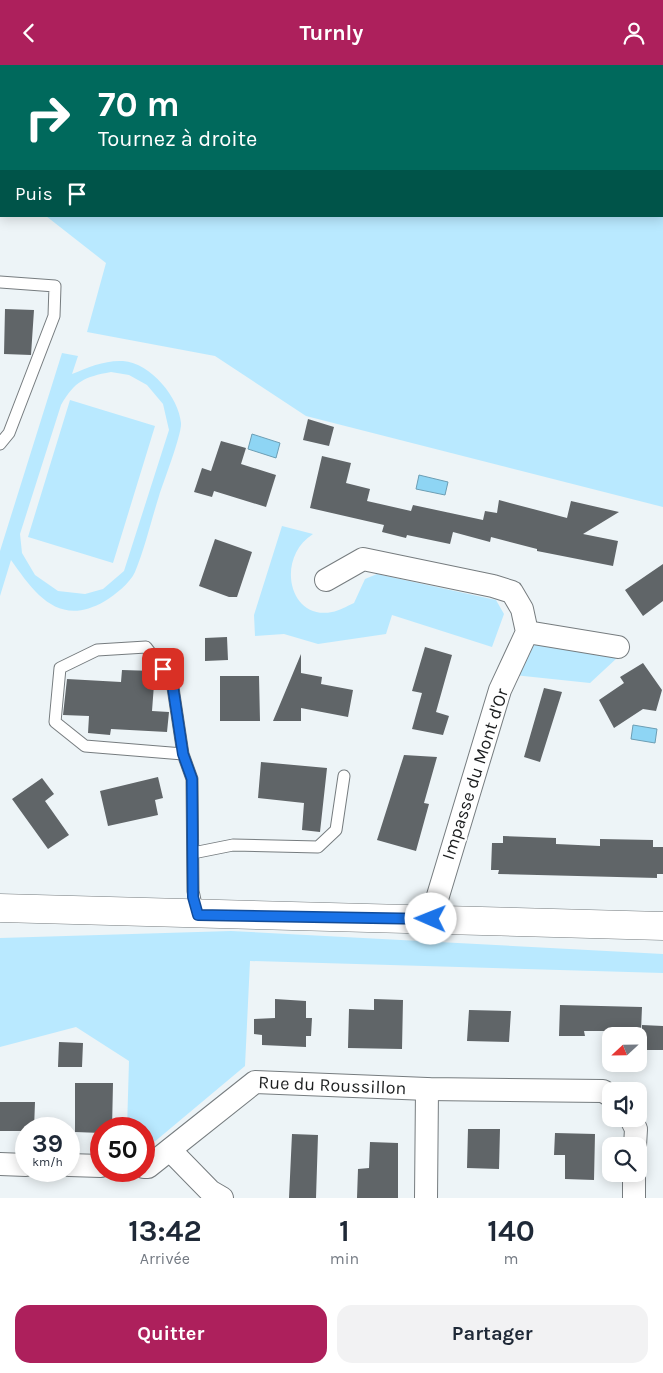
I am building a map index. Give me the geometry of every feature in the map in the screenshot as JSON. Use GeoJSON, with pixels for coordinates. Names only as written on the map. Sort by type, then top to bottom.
{"type":"FeatureCollection","features":[{"type":"Feature","properties":{"kind":"main road"},"geometry":{"type":"LineString","coordinates":[[0,908],[198,915],[431,919],[663,926]]}},
{"type":"Feature","properties":{"kind":"street"},"geometry":{"type":"LineString","coordinates":[[326,580],[363,559],[494,586],[512,592],[522,609],[527,632],[618,647]]}},
{"type":"Feature","properties":{"kind":"street","name":"Impasse du Mont d'Or"},"geometry":{"type":"LineString","coordinates":[[431,919],[500,690],[527,632]]}},
{"type":"Feature","properties":{"kind":"street","name":"Rue du Roussillon"},"geometry":{"type":"LineString","coordinates":[[155,1162],[255,1082],[427,1089],[602,1091]]}},
{"type":"Feature","properties":{"kind":"street","name":"Rue du Roussillon"},"geometry":{"type":"LineString","coordinates":[[426,1198],[427,1089]]}},
{"type":"Feature","properties":{"kind":"street"},"geometry":{"type":"LineString","coordinates":[[170,1150],[210,1191],[222,1198]]}},
{"type":"Feature","properties":{"kind":"street"},"geometry":{"type":"LineString","coordinates":[[0,1164],[15,1165]]}},
{"type":"Feature","properties":{"kind":"street"},"geometry":{"type":"LineString","coordinates":[[634,1182],[634,1198]]}},
{"type":"Feature","properties":{"kind":"lane"},"geometry":{"type":"LineString","coordinates":[[0,283],[55,286],[54,316],[9,433],[0,444]]}},
{"type":"Feature","properties":{"kind":"lane"},"geometry":{"type":"LineString","coordinates":[[183,754],[85,747],[56,722],[60,668],[97,650],[146,647],[172,681],[183,754],[192,779],[193,897],[198,915]]}},
{"type":"Feature","properties":{"kind":"lane"},"geometry":{"type":"LineString","coordinates":[[193,853],[233,845],[318,847],[336,830],[344,776]]}},
{"type":"Feature","properties":{"kind":"shaded area"},"geometry":{"type":"Polygon","coordinates":[[[47,217],[663,217],[663,507],[306,416],[215,356],[87,332],[106,263],[47,217]]]}},
{"type":"Feature","properties":{"kind":"shaded area"},"geometry":{"type":"Polygon","coordinates":[[[62,353],[78,356],[72,374],[103,363],[123,361],[144,368],[162,383],[175,403],[179,413],[181,429],[142,554],[130,580],[105,601],[89,608],[74,611],[61,609],[39,595],[29,585],[11,560],[0,596],[0,551],[62,353]],[[111,372],[87,378],[71,390],[61,405],[20,534],[22,553],[35,575],[58,591],[85,594],[103,589],[124,571],[169,430],[163,404],[147,385],[129,375],[111,372]]]}},
{"type":"Feature","properties":{"kind":"shaded area"},"geometry":{"type":"Polygon","coordinates":[[[70,400],[155,426],[113,563],[28,537],[70,400]]]}},
{"type":"Feature","properties":{"kind":"shaded area"},"geometry":{"type":"Polygon","coordinates":[[[252,434],[280,443],[276,458],[248,449],[252,434]]]}},
{"type":"Feature","properties":{"kind":"shaded area"},"geometry":{"type":"Polygon","coordinates":[[[419,475],[448,482],[445,495],[416,489],[419,475]]]}},
{"type":"Feature","properties":{"kind":"shaded area"},"geometry":{"type":"Polygon","coordinates":[[[282,526],[313,534],[301,545],[294,558],[291,572],[292,585],[297,598],[306,607],[317,612],[337,611],[354,603],[365,579],[377,574],[496,600],[504,614],[492,647],[392,615],[386,634],[318,644],[284,634],[255,636],[254,615],[282,526]]]}},
{"type":"Feature","properties":{"kind":"shaded area"},"geometry":{"type":"Polygon","coordinates":[[[547,641],[617,658],[590,683],[514,675],[532,646],[547,641]]]}},
{"type":"Feature","properties":{"kind":"shaded area"},"geometry":{"type":"Polygon","coordinates":[[[633,725],[657,729],[655,743],[631,739],[633,725]]]}},
{"type":"Feature","properties":{"kind":"shaded area"},"geometry":{"type":"Polygon","coordinates":[[[231,931],[663,954],[663,973],[250,961],[245,1066],[155,1141],[155,1117],[127,1117],[129,1061],[76,1027],[0,1047],[0,938],[231,931]]]}},
{"type":"Feature","properties":{"kind":"building"},"geometry":{"type":"Polygon","coordinates":[[[5,309],[34,310],[31,355],[4,354],[5,309]]]}},
{"type":"Feature","properties":{"kind":"building"},"geometry":{"type":"Polygon","coordinates":[[[308,419],[334,427],[329,446],[303,440],[308,419]]]}},
{"type":"Feature","properties":{"kind":"building"},"geometry":{"type":"Polygon","coordinates":[[[221,441],[246,448],[241,464],[276,475],[266,507],[214,491],[212,497],[194,492],[202,468],[211,471],[221,441]]]}},
{"type":"Feature","properties":{"kind":"building"},"geometry":{"type":"Polygon","coordinates":[[[322,456],[351,463],[346,483],[370,489],[367,501],[411,511],[413,505],[483,520],[485,511],[497,513],[499,500],[567,518],[571,501],[619,512],[583,534],[618,541],[613,566],[537,551],[537,549],[491,537],[490,542],[453,532],[450,544],[407,535],[406,538],[382,532],[384,525],[310,508],[322,456]]]}},
{"type":"Feature","properties":{"kind":"building"},"geometry":{"type":"Polygon","coordinates":[[[215,539],[252,552],[237,597],[229,597],[199,586],[215,539]]]}},
{"type":"Feature","properties":{"kind":"building"},"geometry":{"type":"Polygon","coordinates":[[[663,564],[663,601],[643,616],[625,590],[663,564]]]}},
{"type":"Feature","properties":{"kind":"building"},"geometry":{"type":"Polygon","coordinates":[[[227,637],[228,660],[205,661],[205,638],[227,637]]]}},
{"type":"Feature","properties":{"kind":"building"},"geometry":{"type":"Polygon","coordinates":[[[425,647],[452,655],[436,712],[449,716],[443,735],[412,729],[422,693],[412,691],[425,647]]]}},
{"type":"Feature","properties":{"kind":"building"},"geometry":{"type":"Polygon","coordinates":[[[301,654],[301,673],[322,677],[321,684],[353,690],[348,717],[301,708],[301,721],[273,721],[301,654]]]}},
{"type":"Feature","properties":{"kind":"building"},"geometry":{"type":"Polygon","coordinates":[[[643,663],[662,690],[656,711],[643,709],[614,728],[599,700],[624,683],[620,677],[643,663]]]}},
{"type":"Feature","properties":{"kind":"building"},"geometry":{"type":"Polygon","coordinates":[[[122,670],[155,671],[152,711],[169,712],[167,732],[111,729],[110,735],[88,733],[89,716],[63,715],[67,679],[121,682],[122,670]]]}},
{"type":"Feature","properties":{"kind":"building"},"geometry":{"type":"Polygon","coordinates":[[[220,676],[259,676],[260,721],[220,721],[220,676]]]}},
{"type":"Feature","properties":{"kind":"building"},"geometry":{"type":"Polygon","coordinates":[[[544,688],[562,692],[540,762],[524,757],[544,688]]]}},
{"type":"Feature","properties":{"kind":"building"},"geometry":{"type":"Polygon","coordinates":[[[404,755],[437,757],[424,803],[429,804],[416,851],[377,840],[404,755]]]}},
{"type":"Feature","properties":{"kind":"building"},"geometry":{"type":"Polygon","coordinates":[[[261,762],[327,768],[320,832],[302,830],[304,803],[258,798],[261,762]]]}},
{"type":"Feature","properties":{"kind":"building"},"geometry":{"type":"Polygon","coordinates":[[[158,777],[163,798],[155,800],[158,815],[108,826],[100,791],[158,777]]]}},
{"type":"Feature","properties":{"kind":"building"},"geometry":{"type":"Polygon","coordinates":[[[42,778],[54,794],[45,801],[69,835],[48,849],[12,799],[42,778]]]}},
{"type":"Feature","properties":{"kind":"building"},"geometry":{"type":"Polygon","coordinates":[[[503,836],[556,838],[556,844],[600,846],[600,839],[653,840],[653,847],[663,847],[663,874],[657,874],[657,878],[498,874],[499,870],[491,870],[492,843],[503,843],[503,836]]]}},
{"type":"Feature","properties":{"kind":"building"},"geometry":{"type":"Polygon","coordinates":[[[275,999],[306,1001],[306,1018],[312,1018],[311,1036],[306,1036],[306,1047],[262,1045],[262,1035],[254,1034],[254,1019],[275,1018],[275,999]]]}},
{"type":"Feature","properties":{"kind":"building"},"geometry":{"type":"Polygon","coordinates":[[[374,999],[403,1000],[402,1049],[348,1048],[349,1009],[374,1010],[374,999]]]}},
{"type":"Feature","properties":{"kind":"building"},"geometry":{"type":"Polygon","coordinates":[[[560,1005],[642,1007],[641,1027],[602,1027],[602,1031],[584,1031],[585,1036],[559,1036],[560,1005]]]}},
{"type":"Feature","properties":{"kind":"building"},"geometry":{"type":"Polygon","coordinates":[[[469,1010],[511,1011],[509,1042],[467,1041],[469,1010]]]}},
{"type":"Feature","properties":{"kind":"building"},"geometry":{"type":"Polygon","coordinates":[[[642,1025],[663,1026],[663,1050],[648,1050],[648,1027],[642,1027],[642,1025]]]}},
{"type":"Feature","properties":{"kind":"building"},"geometry":{"type":"Polygon","coordinates":[[[59,1042],[83,1043],[82,1067],[58,1067],[59,1042]]]}},
{"type":"Feature","properties":{"kind":"building"},"geometry":{"type":"Polygon","coordinates":[[[75,1083],[113,1083],[112,1117],[90,1117],[90,1133],[80,1132],[80,1117],[75,1117],[75,1083]]]}},
{"type":"Feature","properties":{"kind":"building"},"geometry":{"type":"Polygon","coordinates":[[[0,1102],[35,1102],[34,1117],[15,1117],[15,1131],[0,1131],[0,1102]]]}},
{"type":"Feature","properties":{"kind":"building"},"geometry":{"type":"Polygon","coordinates":[[[468,1129],[500,1129],[499,1169],[467,1168],[468,1129]]]}},
{"type":"Feature","properties":{"kind":"building"},"geometry":{"type":"Polygon","coordinates":[[[555,1133],[595,1134],[594,1180],[565,1179],[565,1155],[554,1155],[555,1133]]]}},
{"type":"Feature","properties":{"kind":"building"},"geometry":{"type":"Polygon","coordinates":[[[292,1134],[318,1135],[316,1198],[289,1198],[292,1134]]]}},
{"type":"Feature","properties":{"kind":"building"},"geometry":{"type":"Polygon","coordinates":[[[370,1142],[398,1143],[398,1198],[357,1198],[358,1169],[369,1168],[370,1142]]]}},
{"type":"Feature","properties":{"kind":"route"},"geometry":{"type":"LineString","coordinates":[[163,669],[172,681],[183,754],[192,779],[193,897],[198,915],[431,919]]}}]}
